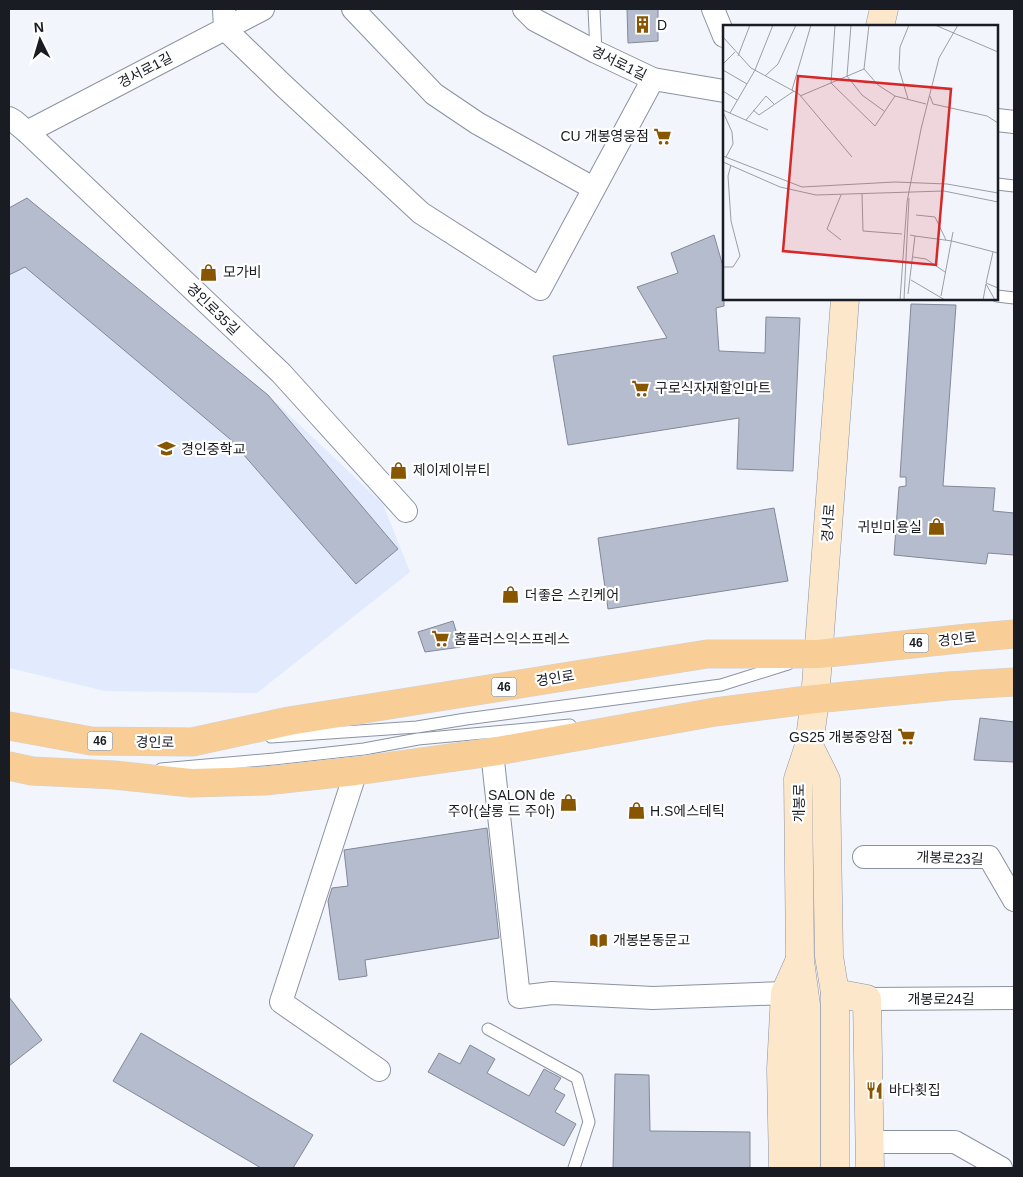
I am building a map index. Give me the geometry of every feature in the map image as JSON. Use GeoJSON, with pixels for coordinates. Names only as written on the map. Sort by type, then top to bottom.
{"type":"FeatureCollection","features":[{"type":"Feature","properties":{"kind":"main road"},"geometry":{"type":"LineString","coordinates":[[880,25],[884,9]]}},
{"type":"Feature","properties":{"kind":"main road","name":"경서로"},"geometry":{"type":"LineString","coordinates":[[810,746],[845,300]]}},
{"type":"Feature","properties":{"kind":"main road","name":"경인로"},"geometry":{"type":"LineString","coordinates":[[9,726],[91,741],[192,742],[289,721],[707,654],[818,654],[1014,634]]}},
{"type":"Feature","properties":{"kind":"main road"},"geometry":{"type":"LineString","coordinates":[[9,766],[32,772],[114,775],[191,783],[265,781],[356,771],[492,752],[715,712],[815,699],[948,686],[1014,682]]}},
{"type":"Feature","properties":{"kind":"main road","name":"개봉로"},"geometry":{"type":"LineString","coordinates":[[806,1168],[806,1004],[800,961],[798,779],[810,746]]}},
{"type":"Feature","properties":{"kind":"main road","name":"개봉로"},"geometry":{"type":"LineString","coordinates":[[810,746],[826,780],[829,956],[835,993],[835,1168]]}},
{"type":"Feature","properties":{"kind":"main road"},"geometry":{"type":"LineString","coordinates":[[783,1168],[781,1069],[786,993],[800,961]]}},
{"type":"Feature","properties":{"kind":"main road"},"geometry":{"type":"LineString","coordinates":[[835,993],[867,999],[870,1168]]}},
{"type":"Feature","properties":{"kind":"street","name":"경서로1길"},"geometry":{"type":"LineString","coordinates":[[27,132],[225,19],[263,9]]}},
{"type":"Feature","properties":{"kind":"street"},"geometry":{"type":"LineString","coordinates":[[353,9],[434,94],[477,123],[593,188]]}},
{"type":"Feature","properties":{"kind":"street","name":"경서로1길"},"geometry":{"type":"LineString","coordinates":[[524,9],[535,20],[653,79],[723,91]]}},
{"type":"Feature","properties":{"kind":"street"},"geometry":{"type":"LineString","coordinates":[[713,9],[723,34]]}},
{"type":"Feature","properties":{"kind":"street"},"geometry":{"type":"LineString","coordinates":[[225,19],[285,87],[421,213],[540,289],[653,79]]}},
{"type":"Feature","properties":{"kind":"street","name":"경인로35길"},"geometry":{"type":"LineString","coordinates":[[9,118],[27,132],[281,373],[406,512]]}},
{"type":"Feature","properties":{"kind":"street"},"geometry":{"type":"LineString","coordinates":[[998,120],[1014,122]]}},
{"type":"Feature","properties":{"kind":"street"},"geometry":{"type":"LineString","coordinates":[[492,752],[519,997],[552,993],[653,998],[786,993]]}},
{"type":"Feature","properties":{"kind":"street"},"geometry":{"type":"LineString","coordinates":[[356,771],[281,1002],[379,1070]]}},
{"type":"Feature","properties":{"kind":"street","name":"개봉로23길"},"geometry":{"type":"LineString","coordinates":[[864,857],[989,857],[1014,900]]}},
{"type":"Feature","properties":{"kind":"street","name":"개봉로24길"},"geometry":{"type":"LineString","coordinates":[[867,999],[1014,998]]}},
{"type":"Feature","properties":{"kind":"street"},"geometry":{"type":"LineString","coordinates":[[870,1142],[955,1142],[1001,1168]]}},
{"type":"Feature","properties":{"kind":"lane"},"geometry":{"type":"LineString","coordinates":[[594,9],[596,52]]}},
{"type":"Feature","properties":{"kind":"lane"},"geometry":{"type":"LineString","coordinates":[[998,184],[1014,186]]}},
{"type":"Feature","properties":{"kind":"lane"},"geometry":{"type":"LineString","coordinates":[[998,296],[1014,298]]}},
{"type":"Feature","properties":{"kind":"lane"},"geometry":{"type":"LineString","coordinates":[[114,775],[355,750],[418,739],[715,712]]}},
{"type":"Feature","properties":{"kind":"lane"},"geometry":{"type":"LineString","coordinates":[[488,1029],[577,1078],[589,1122],[574,1168]]}},
{"type":"Feature","properties":{"kind":"shaded area","name":"경인중학교"},"geometry":{"type":"Polygon","coordinates":[[[27,198],[268,395],[383,504],[410,572],[257,693],[105,691],[9,668],[9,208],[27,198]]]}},
{"type":"Feature","properties":{"kind":"building","name":"D"},"geometry":{"type":"Polygon","coordinates":[[[627,9],[658,9],[658,41],[628,43],[627,9]]]}},
{"type":"Feature","properties":{"kind":"building"},"geometry":{"type":"Polygon","coordinates":[[[27,198],[268,395],[398,549],[356,584],[230,439],[25,267],[9,275],[9,208],[27,198]]]}},
{"type":"Feature","properties":{"kind":"building"},"geometry":{"type":"Polygon","coordinates":[[[714,235],[723,266],[724,306],[716,308],[719,351],[765,353],[766,317],[800,318],[793,471],[737,469],[739,418],[568,445],[553,356],[667,338],[637,287],[678,273],[671,253],[714,235]]]}},
{"type":"Feature","properties":{"kind":"building"},"geometry":{"type":"Polygon","coordinates":[[[911,304],[956,305],[943,486],[995,488],[993,511],[1014,513],[1014,555],[988,553],[986,564],[894,555],[899,487],[906,486],[906,477],[900,477],[911,304]]]}},
{"type":"Feature","properties":{"kind":"building"},"geometry":{"type":"Polygon","coordinates":[[[774,508],[788,581],[608,609],[598,538],[774,508]]]}},
{"type":"Feature","properties":{"kind":"building","name":"홈플러스익스프레스"},"geometry":{"type":"Polygon","coordinates":[[[453,621],[461,647],[425,652],[418,632],[453,621]]]}},
{"type":"Feature","properties":{"kind":"building"},"geometry":{"type":"Polygon","coordinates":[[[980,718],[1014,722],[1014,762],[974,760],[980,718]]]}},
{"type":"Feature","properties":{"kind":"building"},"geometry":{"type":"Polygon","coordinates":[[[487,828],[499,938],[365,960],[367,976],[339,980],[328,901],[332,888],[348,886],[344,850],[487,828]]]}},
{"type":"Feature","properties":{"kind":"building"},"geometry":{"type":"Polygon","coordinates":[[[9,997],[42,1040],[9,1066],[9,997]]]}},
{"type":"Feature","properties":{"kind":"building"},"geometry":{"type":"Polygon","coordinates":[[[141,1033],[313,1135],[293,1168],[261,1168],[113,1081],[141,1033]]]}},
{"type":"Feature","properties":{"kind":"building"},"geometry":{"type":"Polygon","coordinates":[[[470,1045],[495,1059],[487,1073],[529,1096],[544,1069],[561,1078],[554,1089],[565,1095],[555,1112],[576,1124],[564,1146],[428,1072],[439,1053],[460,1064],[470,1045]]]}},
{"type":"Feature","properties":{"kind":"building"},"geometry":{"type":"Polygon","coordinates":[[[615,1074],[649,1075],[650,1131],[750,1132],[750,1168],[613,1168],[615,1074]]]}},
{"type":"Feature","properties":{"kind":"place","name":"D"},"geometry":{"type":"Point","coordinates":[643,25]}},
{"type":"Feature","properties":{"kind":"place","name":"CU 개봉영웅점"},"geometry":{"type":"Point","coordinates":[663,136]}},
{"type":"Feature","properties":{"kind":"place","name":"모가비"},"geometry":{"type":"Point","coordinates":[209,272]}},
{"type":"Feature","properties":{"kind":"place","name":"구로식자재할인마트"},"geometry":{"type":"Point","coordinates":[641,388]}},
{"type":"Feature","properties":{"kind":"place","name":"경인중학교"},"geometry":{"type":"Point","coordinates":[167,449]}},
{"type":"Feature","properties":{"kind":"place","name":"제이제이뷰티"},"geometry":{"type":"Point","coordinates":[399,470]}},
{"type":"Feature","properties":{"kind":"place","name":"귀빈미용실"},"geometry":{"type":"Point","coordinates":[936,527]}},
{"type":"Feature","properties":{"kind":"place","name":"더좋은 스킨케어"},"geometry":{"type":"Point","coordinates":[511,595]}},
{"type":"Feature","properties":{"kind":"place","name":"홈플러스익스프레스"},"geometry":{"type":"Point","coordinates":[440,639]}},
{"type":"Feature","properties":{"kind":"place","name":"GS25 개봉중앙점"},"geometry":{"type":"Point","coordinates":[907,737]}},
{"type":"Feature","properties":{"kind":"place","name":"SALON de 주아(살롱 드 주아)"},"geometry":{"type":"Point","coordinates":[569,803]}},
{"type":"Feature","properties":{"kind":"place","name":"H.S에스테틱"},"geometry":{"type":"Point","coordinates":[636,811]}},
{"type":"Feature","properties":{"kind":"place","name":"개봉본동문고"},"geometry":{"type":"Point","coordinates":[599,940]}},
{"type":"Feature","properties":{"kind":"place","name":"바다횟집"},"geometry":{"type":"Point","coordinates":[875,1090]}}]}
